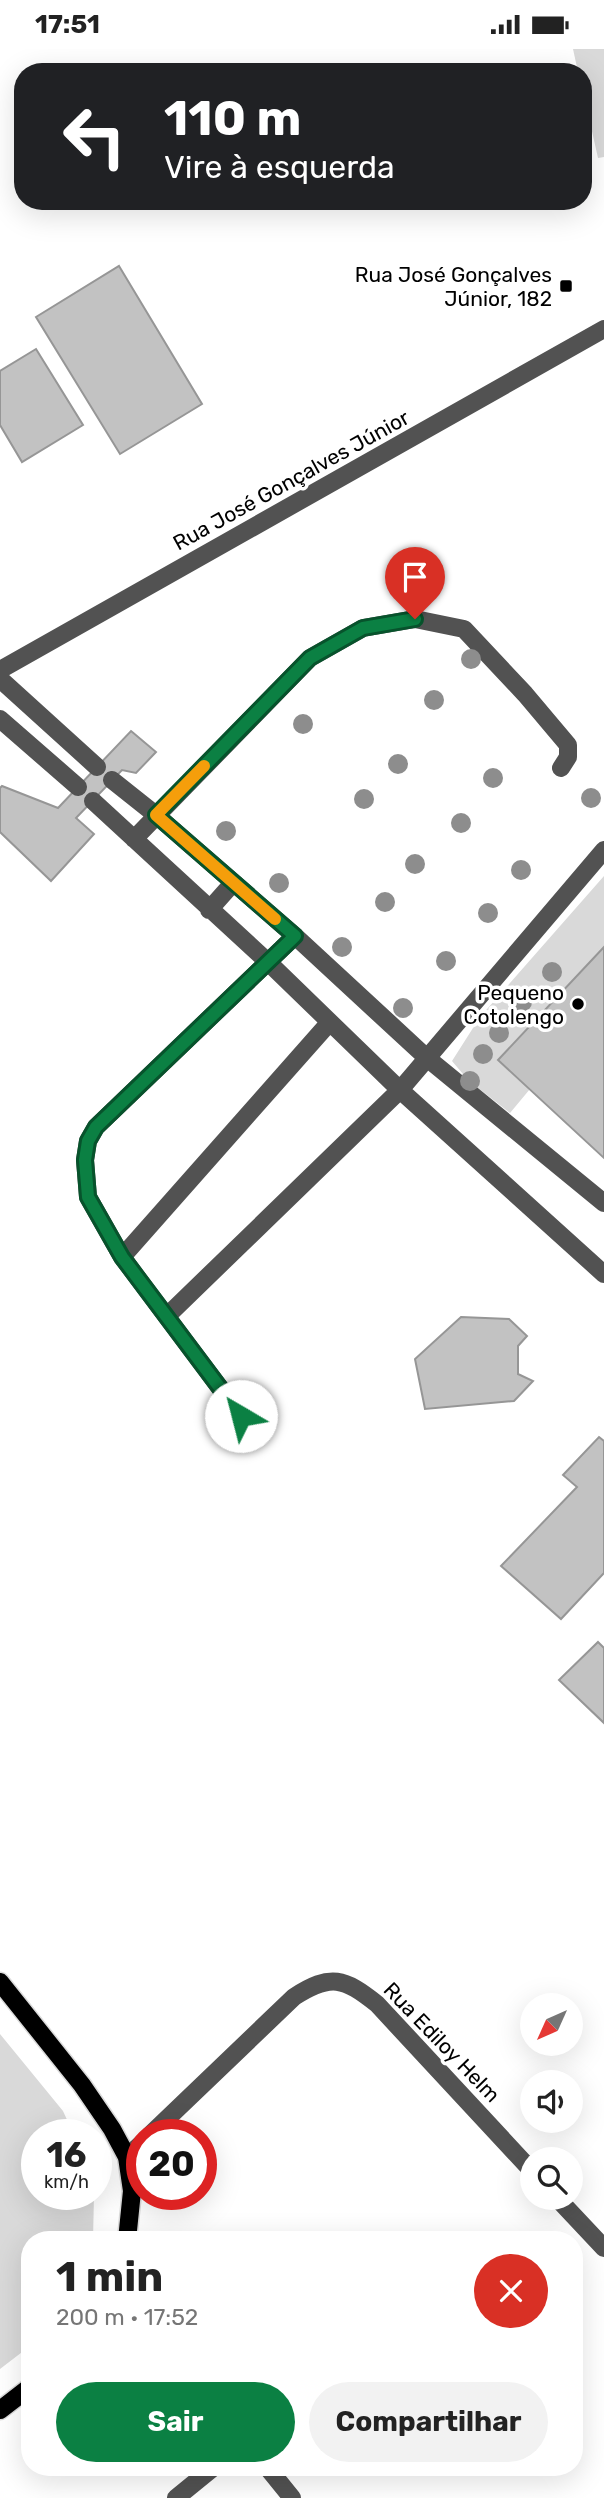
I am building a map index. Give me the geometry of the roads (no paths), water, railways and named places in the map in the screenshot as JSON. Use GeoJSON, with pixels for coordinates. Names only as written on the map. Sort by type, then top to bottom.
{"type":"FeatureCollection","features":[{"type":"Feature","properties":{"kind":"main road"},"geometry":{"type":"LineString","coordinates":[[0,1982],[82,2085],[126,2155]]}},
{"type":"Feature","properties":{"kind":"main road"},"geometry":{"type":"LineString","coordinates":[[128,2231],[130,2210]]}},
{"type":"Feature","properties":{"kind":"main road"},"geometry":{"type":"LineString","coordinates":[[0,2410],[21,2394]]}},
{"type":"Feature","properties":{"kind":"street","name":"Rua José Gonçalves Júnior"},"geometry":{"type":"LineString","coordinates":[[0,670],[604,329]]}},
{"type":"Feature","properties":{"kind":"street"},"geometry":{"type":"LineString","coordinates":[[134,839],[310,658],[363,628],[415,619],[464,629],[568,745],[568,757],[561,768]]}},
{"type":"Feature","properties":{"kind":"street"},"geometry":{"type":"LineString","coordinates":[[0,680],[97,767]]}},
{"type":"Feature","properties":{"kind":"street"},"geometry":{"type":"LineString","coordinates":[[0,719],[78,787]]}},
{"type":"Feature","properties":{"kind":"street"},"geometry":{"type":"LineString","coordinates":[[112,780],[295,936],[427,1058],[604,1203]]}},
{"type":"Feature","properties":{"kind":"street"},"geometry":{"type":"LineString","coordinates":[[93,801],[268,962],[400,1090],[604,1274]]}},
{"type":"Feature","properties":{"kind":"street"},"geometry":{"type":"LineString","coordinates":[[167,1317],[400,1090],[604,850]]}},
{"type":"Feature","properties":{"kind":"street"},"geometry":{"type":"LineString","coordinates":[[209,910],[233,883]]}},
{"type":"Feature","properties":{"kind":"street"},"geometry":{"type":"LineString","coordinates":[[241,1416],[122,1257],[88,1197],[85,1160],[88,1141],[96,1127],[295,936]]}},
{"type":"Feature","properties":{"kind":"street"},"geometry":{"type":"LineString","coordinates":[[122,1257],[328,1023]]}},
{"type":"Feature","properties":{"kind":"street","name":"Rua Ediloy Helm"},"geometry":{"type":"LineString","coordinates":[[167,2119],[295,1997],[314,1984],[335,1980],[357,1989],[377,2004],[520,2158]]}},
{"type":"Feature","properties":{"kind":"street"},"geometry":{"type":"LineString","coordinates":[[568,2210],[604,2248]]}},
{"type":"Feature","properties":{"kind":"street"},"geometry":{"type":"LineString","coordinates":[[176,2498],[203,2476]]}},
{"type":"Feature","properties":{"kind":"street"},"geometry":{"type":"LineString","coordinates":[[274,2476],[292,2498]]}},
{"type":"Feature","properties":{"kind":"place","name":"Rua José Gonçalves Júnior, 182"},"geometry":{"type":"Point","coordinates":[566,286]}},
{"type":"Feature","properties":{"kind":"place","name":"Pequeno Cotolengo"},"geometry":{"type":"Point","coordinates":[578,1004]}}]}
